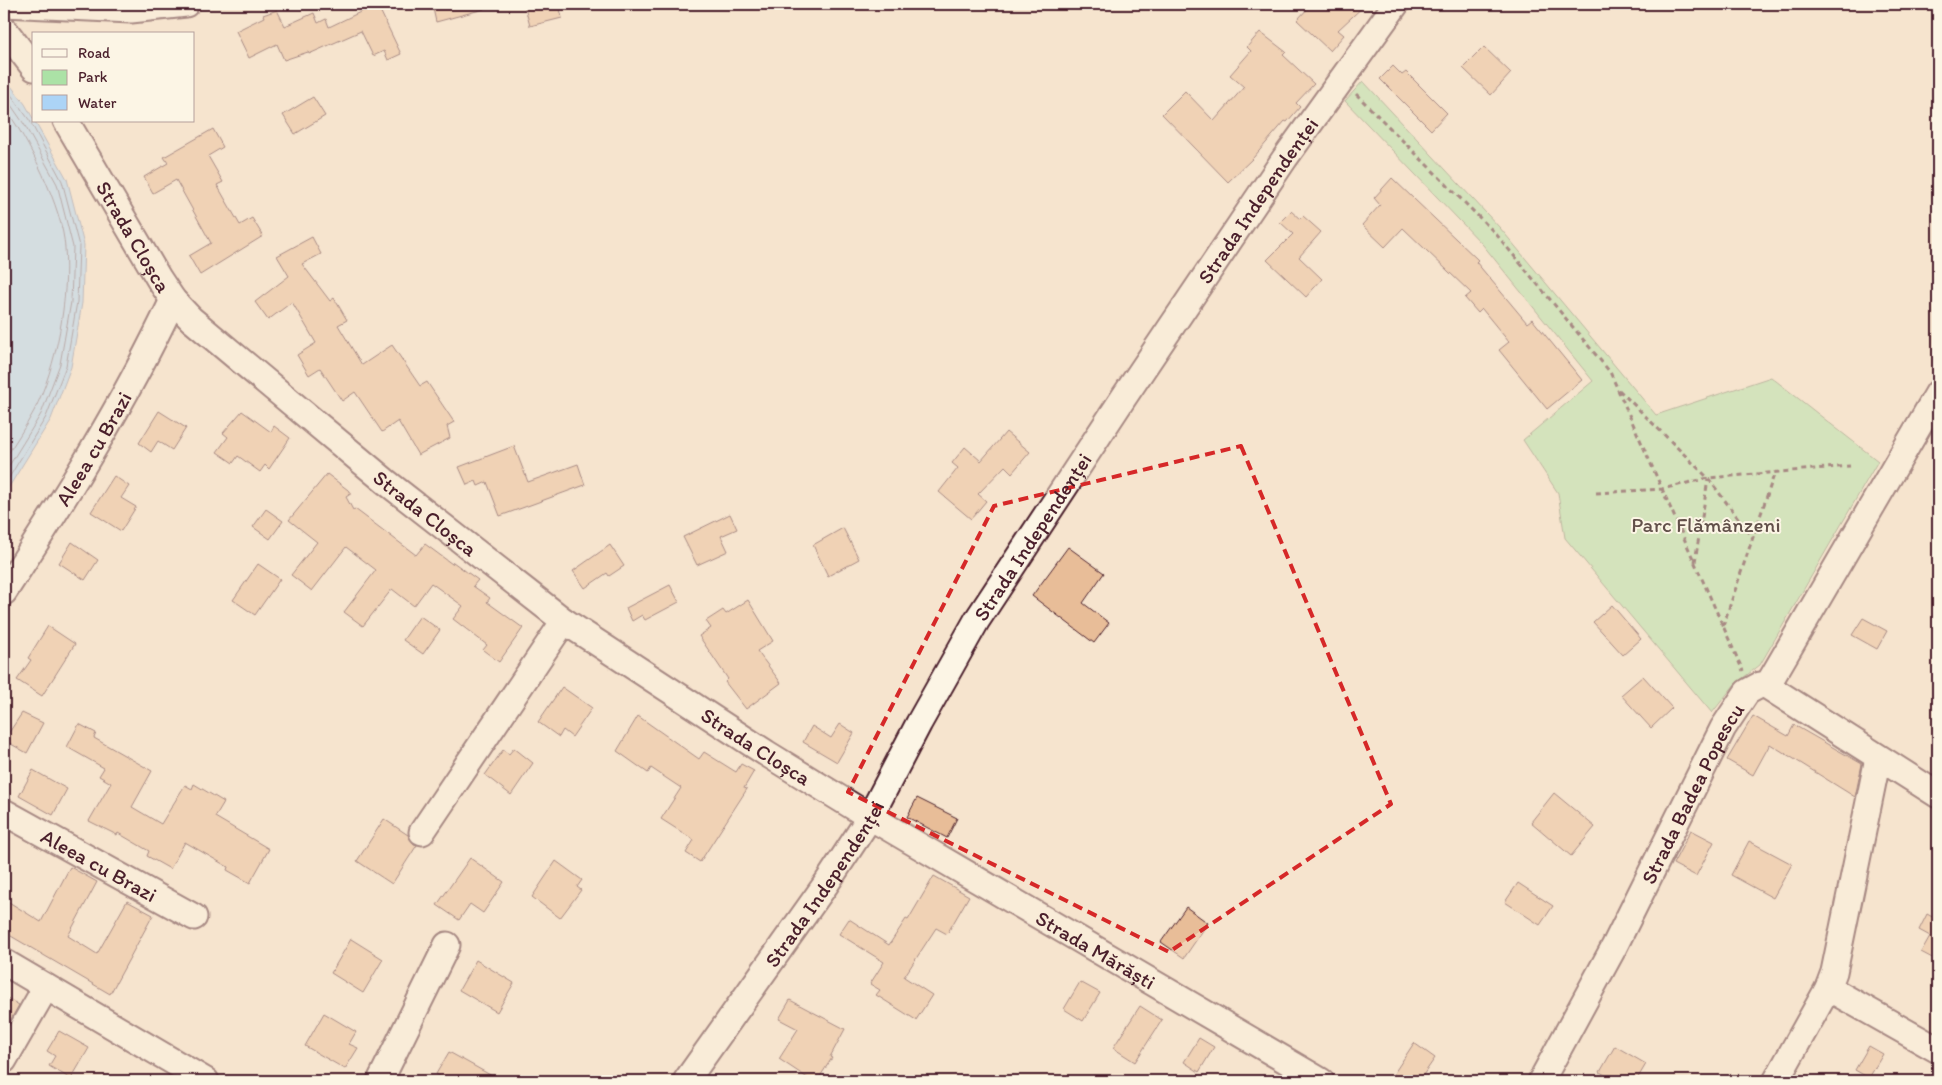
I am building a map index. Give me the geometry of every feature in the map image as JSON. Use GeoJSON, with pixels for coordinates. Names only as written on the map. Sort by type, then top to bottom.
{"type":"FeatureCollection","features":[{"type":"Feature","properties":{"kind":"street"},"geometry":{"type":"LineString","coordinates":[[4,4],[129,7],[186,4]]}},
{"type":"Feature","properties":{"kind":"street","name":"Strada Independenței"},"geometry":{"type":"LineString","coordinates":[[686,1081],[826,884],[870,817],[919,723],[977,620],[1129,389],[1285,158],[1396,4]]}},
{"type":"Feature","properties":{"kind":"street"},"geometry":{"type":"LineString","coordinates":[[4,29],[32,65]]}},
{"type":"Feature","properties":{"kind":"street","name":"Strada Cloșca"},"geometry":{"type":"LineString","coordinates":[[67,122],[173,300],[213,338],[378,475],[564,621],[766,753],[870,817]]}},
{"type":"Feature","properties":{"kind":"street","name":"Aleea cu Brazi"},"geometry":{"type":"LineString","coordinates":[[4,592],[57,510],[133,380],[173,300]]}},
{"type":"Feature","properties":{"kind":"street","name":"Strada Badea Popescu"},"geometry":{"type":"LineString","coordinates":[[1541,1081],[1614,947],[1723,728],[1757,689],[1938,393]]}},
{"type":"Feature","properties":{"kind":"street"},"geometry":{"type":"LineString","coordinates":[[422,832],[564,621]]}},
{"type":"Feature","properties":{"kind":"street"},"geometry":{"type":"LineString","coordinates":[[1757,689],[1878,758],[1938,795]]}},
{"type":"Feature","properties":{"kind":"street"},"geometry":{"type":"LineString","coordinates":[[1776,1081],[1828,988],[1838,960],[1878,758]]}},
{"type":"Feature","properties":{"kind":"street","name":"Aleea cu Brazi"},"geometry":{"type":"LineString","coordinates":[[4,812],[194,917]]}},
{"type":"Feature","properties":{"kind":"street","name":"Strada Mărăști"},"geometry":{"type":"LineString","coordinates":[[870,817],[1321,1081]]}},
{"type":"Feature","properties":{"kind":"street"},"geometry":{"type":"LineString","coordinates":[[380,1081],[447,945]]}},
{"type":"Feature","properties":{"kind":"street"},"geometry":{"type":"LineString","coordinates":[[4,962],[206,1081]]}},
{"type":"Feature","properties":{"kind":"street"},"geometry":{"type":"LineString","coordinates":[[4,1060],[46,987]]}},
{"type":"Feature","properties":{"kind":"street"},"geometry":{"type":"LineString","coordinates":[[1828,988],[1938,1050]]}},
{"type":"Feature","properties":{"kind":"path"},"geometry":{"type":"LineString","coordinates":[[1342,80],[1496,234],[1610,372],[1744,674],[1757,689]]}},
{"type":"Feature","properties":{"kind":"path"},"geometry":{"type":"LineString","coordinates":[[1616,388],[1708,478],[1753,538]]}},
{"type":"Feature","properties":{"kind":"path"},"geometry":{"type":"LineString","coordinates":[[1596,493],[1662,489],[1708,478],[1850,466]]}},
{"type":"Feature","properties":{"kind":"path"},"geometry":{"type":"LineString","coordinates":[[1723,627],[1775,472]]}},
{"type":"Feature","properties":{"kind":"path"},"geometry":{"type":"LineString","coordinates":[[1695,564],[1708,478]]}},
{"type":"Feature","properties":{"kind":"highlighted area"},"geometry":{"type":"Polygon","coordinates":[[[1241,446],[1391,804],[1169,952],[848,792],[994,506],[1241,446]]]}},
{"type":"Feature","properties":{"kind":"green space","name":"Parc Flămânzeni"},"geometry":{"type":"Polygon","coordinates":[[[1363,81],[1500,228],[1656,415],[1771,377],[1878,461],[1760,665],[1735,684],[1712,713],[1565,538],[1558,493],[1523,440],[1593,381],[1483,245],[1345,101],[1363,81]]]}},
{"type":"Feature","properties":{"kind":"water"},"geometry":{"type":"Polygon","coordinates":[[[4,77],[25,104],[32,116],[32,122],[35,122],[67,179],[84,245],[82,303],[71,367],[51,419],[4,495],[4,77]]]}},
{"type":"Feature","properties":{"kind":"building"},"geometry":{"type":"Polygon","coordinates":[[[377,4],[401,54],[388,60],[384,51],[373,56],[361,31],[309,54],[308,52],[284,60],[277,44],[249,58],[236,31],[264,17],[263,15],[277,10],[285,26],[314,13],[318,23],[326,19],[329,27],[377,4]]]}},
{"type":"Feature","properties":{"kind":"building"},"geometry":{"type":"Polygon","coordinates":[[[432,4],[484,4],[484,9],[436,22],[432,4]]]}},
{"type":"Feature","properties":{"kind":"building"},"geometry":{"type":"Polygon","coordinates":[[[524,4],[559,4],[562,18],[530,26],[524,4]]]}},
{"type":"Feature","properties":{"kind":"building"},"geometry":{"type":"Polygon","coordinates":[[[1312,4],[1366,4],[1338,30],[1344,35],[1330,51],[1297,20],[1312,4]]]}},
{"type":"Feature","properties":{"kind":"building"},"geometry":{"type":"Polygon","coordinates":[[[1260,32],[1286,52],[1283,55],[1314,84],[1296,103],[1300,107],[1287,122],[1285,121],[1253,158],[1228,182],[1162,114],[1185,91],[1214,121],[1244,87],[1230,75],[1251,51],[1247,47],[1260,32]]]}},
{"type":"Feature","properties":{"kind":"building"},"geometry":{"type":"Polygon","coordinates":[[[1484,47],[1511,73],[1491,95],[1463,68],[1484,47]]]}},
{"type":"Feature","properties":{"kind":"building"},"geometry":{"type":"Polygon","coordinates":[[[1393,66],[1402,75],[1406,72],[1447,113],[1431,130],[1380,79],[1393,66]]]}},
{"type":"Feature","properties":{"kind":"building"},"geometry":{"type":"Polygon","coordinates":[[[313,97],[325,116],[295,134],[283,115],[313,97]]]}},
{"type":"Feature","properties":{"kind":"building"},"geometry":{"type":"Polygon","coordinates":[[[213,129],[223,147],[208,156],[223,182],[217,185],[240,225],[252,218],[263,236],[200,275],[189,256],[211,243],[176,180],[153,193],[144,177],[168,163],[164,157],[213,129]]]}},
{"type":"Feature","properties":{"kind":"building"},"geometry":{"type":"Polygon","coordinates":[[[1392,178],[1478,260],[1476,262],[1527,323],[1532,319],[1582,380],[1547,409],[1499,350],[1509,342],[1482,309],[1478,313],[1465,298],[1471,293],[1403,228],[1385,247],[1362,225],[1380,205],[1374,198],[1392,178]]]}},
{"type":"Feature","properties":{"kind":"building"},"geometry":{"type":"Polygon","coordinates":[[[1291,211],[1300,219],[1303,216],[1321,232],[1299,257],[1322,279],[1306,297],[1267,260],[1293,234],[1280,222],[1291,211]]]}},
{"type":"Feature","properties":{"kind":"building"},"geometry":{"type":"Polygon","coordinates":[[[312,237],[321,254],[302,264],[330,301],[334,298],[347,320],[338,325],[362,365],[392,345],[420,386],[427,382],[454,422],[447,426],[450,438],[418,455],[398,421],[382,432],[355,392],[342,401],[320,368],[309,375],[297,355],[316,343],[292,302],[268,320],[255,302],[289,276],[277,256],[312,237]]]}},
{"type":"Feature","properties":{"kind":"building"},"geometry":{"type":"Polygon","coordinates":[[[159,411],[186,428],[172,450],[158,441],[151,452],[139,443],[159,411]]]}},
{"type":"Feature","properties":{"kind":"building"},"geometry":{"type":"Polygon","coordinates":[[[242,411],[271,432],[274,426],[290,438],[269,469],[265,465],[260,472],[238,456],[233,463],[217,452],[228,437],[223,433],[242,411]]]}},
{"type":"Feature","properties":{"kind":"building"},"geometry":{"type":"Polygon","coordinates":[[[1006,432],[1030,452],[1012,473],[1005,466],[978,494],[986,501],[971,519],[939,492],[958,468],[952,463],[965,447],[981,461],[1006,432]]]}},
{"type":"Feature","properties":{"kind":"building"},"geometry":{"type":"Polygon","coordinates":[[[514,446],[528,482],[578,464],[585,485],[500,516],[487,482],[478,486],[476,481],[467,485],[459,467],[514,446]]]}},
{"type":"Feature","properties":{"kind":"building"},"geometry":{"type":"Polygon","coordinates":[[[327,474],[352,493],[346,497],[353,510],[355,509],[416,555],[425,544],[452,564],[453,562],[478,580],[473,586],[490,598],[487,602],[523,628],[499,662],[483,650],[487,645],[453,619],[463,606],[431,583],[414,606],[392,589],[363,626],[344,612],[376,570],[346,547],[312,591],[291,575],[317,542],[289,520],[327,474]]]}},
{"type":"Feature","properties":{"kind":"building"},"geometry":{"type":"Polygon","coordinates":[[[114,476],[129,486],[121,498],[136,507],[121,531],[91,512],[114,476]]]}},
{"type":"Feature","properties":{"kind":"building"},"geometry":{"type":"Polygon","coordinates":[[[266,509],[283,521],[270,539],[253,527],[266,509]]]}},
{"type":"Feature","properties":{"kind":"building"},"geometry":{"type":"Polygon","coordinates":[[[730,514],[737,529],[721,536],[728,551],[697,565],[683,537],[730,514]]]}},
{"type":"Feature","properties":{"kind":"building"},"geometry":{"type":"Polygon","coordinates":[[[843,528],[859,559],[828,576],[813,545],[843,528]]]}},
{"type":"Feature","properties":{"kind":"building"},"geometry":{"type":"Polygon","coordinates":[[[72,542],[98,560],[85,580],[59,563],[72,542]]]}},
{"type":"Feature","properties":{"kind":"building"},"geometry":{"type":"Polygon","coordinates":[[[610,545],[624,566],[609,576],[607,573],[585,588],[573,571],[610,545]]]}},
{"type":"Feature","properties":{"kind":"building"},"geometry":{"type":"Polygon","coordinates":[[[1068,547],[1104,573],[1083,603],[1109,623],[1094,643],[1032,596],[1068,547]]]}},
{"type":"Feature","properties":{"kind":"building"},"geometry":{"type":"Polygon","coordinates":[[[258,564],[280,579],[255,615],[233,600],[258,564]]]}},
{"type":"Feature","properties":{"kind":"building"},"geometry":{"type":"Polygon","coordinates":[[[670,585],[679,602],[645,620],[642,615],[632,621],[626,608],[670,585]]]}},
{"type":"Feature","properties":{"kind":"building"},"geometry":{"type":"Polygon","coordinates":[[[748,600],[773,641],[757,651],[781,683],[746,709],[725,682],[728,679],[699,636],[711,628],[706,621],[723,610],[726,614],[748,600]]]}},
{"type":"Feature","properties":{"kind":"building"},"geometry":{"type":"Polygon","coordinates":[[[1612,605],[1641,639],[1623,655],[1593,622],[1612,605]]]}},
{"type":"Feature","properties":{"kind":"building"},"geometry":{"type":"Polygon","coordinates":[[[420,616],[440,630],[423,654],[403,640],[420,616]]]}},
{"type":"Feature","properties":{"kind":"building"},"geometry":{"type":"Polygon","coordinates":[[[1863,618],[1887,631],[1877,649],[1852,635],[1863,618]]]}},
{"type":"Feature","properties":{"kind":"building"},"geometry":{"type":"Polygon","coordinates":[[[48,626],[75,644],[42,696],[17,680],[31,660],[28,658],[48,626]]]}},
{"type":"Feature","properties":{"kind":"building"},"geometry":{"type":"Polygon","coordinates":[[[1643,676],[1672,708],[1651,728],[1621,695],[1643,676]]]}},
{"type":"Feature","properties":{"kind":"building"},"geometry":{"type":"Polygon","coordinates":[[[562,687],[592,708],[572,737],[563,730],[559,737],[538,722],[562,687]]]}},
{"type":"Feature","properties":{"kind":"building"},"geometry":{"type":"Polygon","coordinates":[[[22,713],[43,723],[27,753],[4,740],[22,713]]]}},
{"type":"Feature","properties":{"kind":"building"},"geometry":{"type":"Polygon","coordinates":[[[638,716],[699,759],[704,752],[736,772],[741,764],[754,771],[744,788],[747,789],[700,862],[686,853],[694,840],[661,819],[681,788],[651,768],[648,773],[617,751],[638,716]]]}},
{"type":"Feature","properties":{"kind":"building"},"geometry":{"type":"Polygon","coordinates":[[[1753,716],[1788,736],[1794,725],[1862,764],[1855,797],[1770,744],[1753,775],[1727,760],[1753,716]]]}},
{"type":"Feature","properties":{"kind":"building"},"geometry":{"type":"Polygon","coordinates":[[[79,724],[96,733],[94,738],[152,771],[132,807],[161,824],[185,785],[192,789],[194,784],[224,802],[215,817],[269,849],[250,883],[227,870],[228,867],[185,842],[170,869],[147,856],[149,851],[118,833],[117,835],[89,821],[111,783],[99,776],[104,768],[67,747],[79,724]]]}},
{"type":"Feature","properties":{"kind":"building"},"geometry":{"type":"Polygon","coordinates":[[[840,724],[854,733],[837,762],[803,742],[812,726],[831,738],[840,724]]]}},
{"type":"Feature","properties":{"kind":"building"},"geometry":{"type":"Polygon","coordinates":[[[514,748],[533,763],[511,795],[485,775],[503,750],[509,754],[514,748]]]}},
{"type":"Feature","properties":{"kind":"building"},"geometry":{"type":"Polygon","coordinates":[[[33,770],[67,789],[53,815],[19,796],[33,770]]]}},
{"type":"Feature","properties":{"kind":"building"},"geometry":{"type":"Polygon","coordinates":[[[1554,793],[1595,827],[1571,856],[1531,822],[1554,793]]]}},
{"type":"Feature","properties":{"kind":"building"},"geometry":{"type":"Polygon","coordinates":[[[917,798],[957,818],[947,838],[907,817],[917,798]]]}},
{"type":"Feature","properties":{"kind":"building"},"geometry":{"type":"Polygon","coordinates":[[[384,819],[408,835],[414,844],[417,845],[392,884],[357,861],[384,819]]]}},
{"type":"Feature","properties":{"kind":"building"},"geometry":{"type":"Polygon","coordinates":[[[1691,830],[1714,842],[1696,876],[1673,864],[1691,830]]]}},
{"type":"Feature","properties":{"kind":"building"},"geometry":{"type":"Polygon","coordinates":[[[1749,841],[1792,864],[1773,898],[1731,875],[1749,841]]]}},
{"type":"Feature","properties":{"kind":"building"},"geometry":{"type":"Polygon","coordinates":[[[470,858],[504,882],[483,913],[470,904],[459,920],[437,905],[470,858]]]}},
{"type":"Feature","properties":{"kind":"building"},"geometry":{"type":"Polygon","coordinates":[[[556,861],[582,880],[577,887],[581,890],[560,918],[532,897],[556,861]]]}},
{"type":"Feature","properties":{"kind":"building"},"geometry":{"type":"Polygon","coordinates":[[[70,867],[97,882],[68,936],[97,954],[127,901],[153,915],[110,994],[4,932],[4,899],[41,922],[70,867]]]}},
{"type":"Feature","properties":{"kind":"building"},"geometry":{"type":"Polygon","coordinates":[[[934,876],[969,896],[947,934],[936,928],[904,977],[932,995],[916,1020],[876,995],[880,990],[870,984],[884,962],[839,934],[849,919],[889,945],[906,919],[908,920],[934,876]]]}},
{"type":"Feature","properties":{"kind":"building"},"geometry":{"type":"Polygon","coordinates":[[[1518,883],[1553,906],[1540,925],[1505,902],[1518,883]]]}},
{"type":"Feature","properties":{"kind":"building"},"geometry":{"type":"Polygon","coordinates":[[[1186,907],[1208,923],[1184,958],[1161,942],[1186,907]]]}},
{"type":"Feature","properties":{"kind":"building"},"geometry":{"type":"Polygon","coordinates":[[[1927,914],[1938,920],[1938,961],[1921,952],[1930,936],[1919,930],[1927,914]]]}},
{"type":"Feature","properties":{"kind":"building"},"geometry":{"type":"Polygon","coordinates":[[[351,939],[383,959],[363,993],[331,973],[351,939]]]}},
{"type":"Feature","properties":{"kind":"building"},"geometry":{"type":"Polygon","coordinates":[[[476,960],[514,983],[497,1012],[459,990],[476,960]]]}},
{"type":"Feature","properties":{"kind":"building"},"geometry":{"type":"Polygon","coordinates":[[[1080,982],[1100,993],[1083,1021],[1064,1009],[1080,982]]]}},
{"type":"Feature","properties":{"kind":"building"},"geometry":{"type":"Polygon","coordinates":[[[4,996],[19,1005],[4,1032],[4,996]]]}},
{"type":"Feature","properties":{"kind":"building"},"geometry":{"type":"Polygon","coordinates":[[[790,1000],[845,1029],[830,1057],[832,1058],[817,1081],[812,1081],[779,1059],[798,1029],[779,1019],[790,1000]]]}},
{"type":"Feature","properties":{"kind":"building"},"geometry":{"type":"Polygon","coordinates":[[[1140,1006],[1162,1020],[1135,1062],[1113,1048],[1140,1006]]]}},
{"type":"Feature","properties":{"kind":"building"},"geometry":{"type":"Polygon","coordinates":[[[324,1013],[356,1032],[349,1044],[358,1048],[345,1069],[305,1046],[324,1013]]]}},
{"type":"Feature","properties":{"kind":"building"},"geometry":{"type":"Polygon","coordinates":[[[59,1031],[89,1048],[71,1079],[49,1066],[55,1056],[47,1051],[59,1031]]]}},
{"type":"Feature","properties":{"kind":"building"},"geometry":{"type":"Polygon","coordinates":[[[1199,1038],[1214,1047],[1199,1072],[1184,1062],[1199,1038]]]}},
{"type":"Feature","properties":{"kind":"building"},"geometry":{"type":"Polygon","coordinates":[[[1414,1043],[1435,1058],[1419,1081],[1389,1081],[1414,1043]]]}},
{"type":"Feature","properties":{"kind":"building"},"geometry":{"type":"Polygon","coordinates":[[[1615,1046],[1646,1064],[1636,1081],[1615,1081],[1600,1072],[1615,1046]]]}},
{"type":"Feature","properties":{"kind":"building"},"geometry":{"type":"Polygon","coordinates":[[[1869,1046],[1883,1054],[1869,1078],[1855,1070],[1869,1046]]]}},
{"type":"Feature","properties":{"kind":"building"},"geometry":{"type":"Polygon","coordinates":[[[449,1052],[501,1081],[449,1081],[436,1074],[449,1052]]]}}]}
